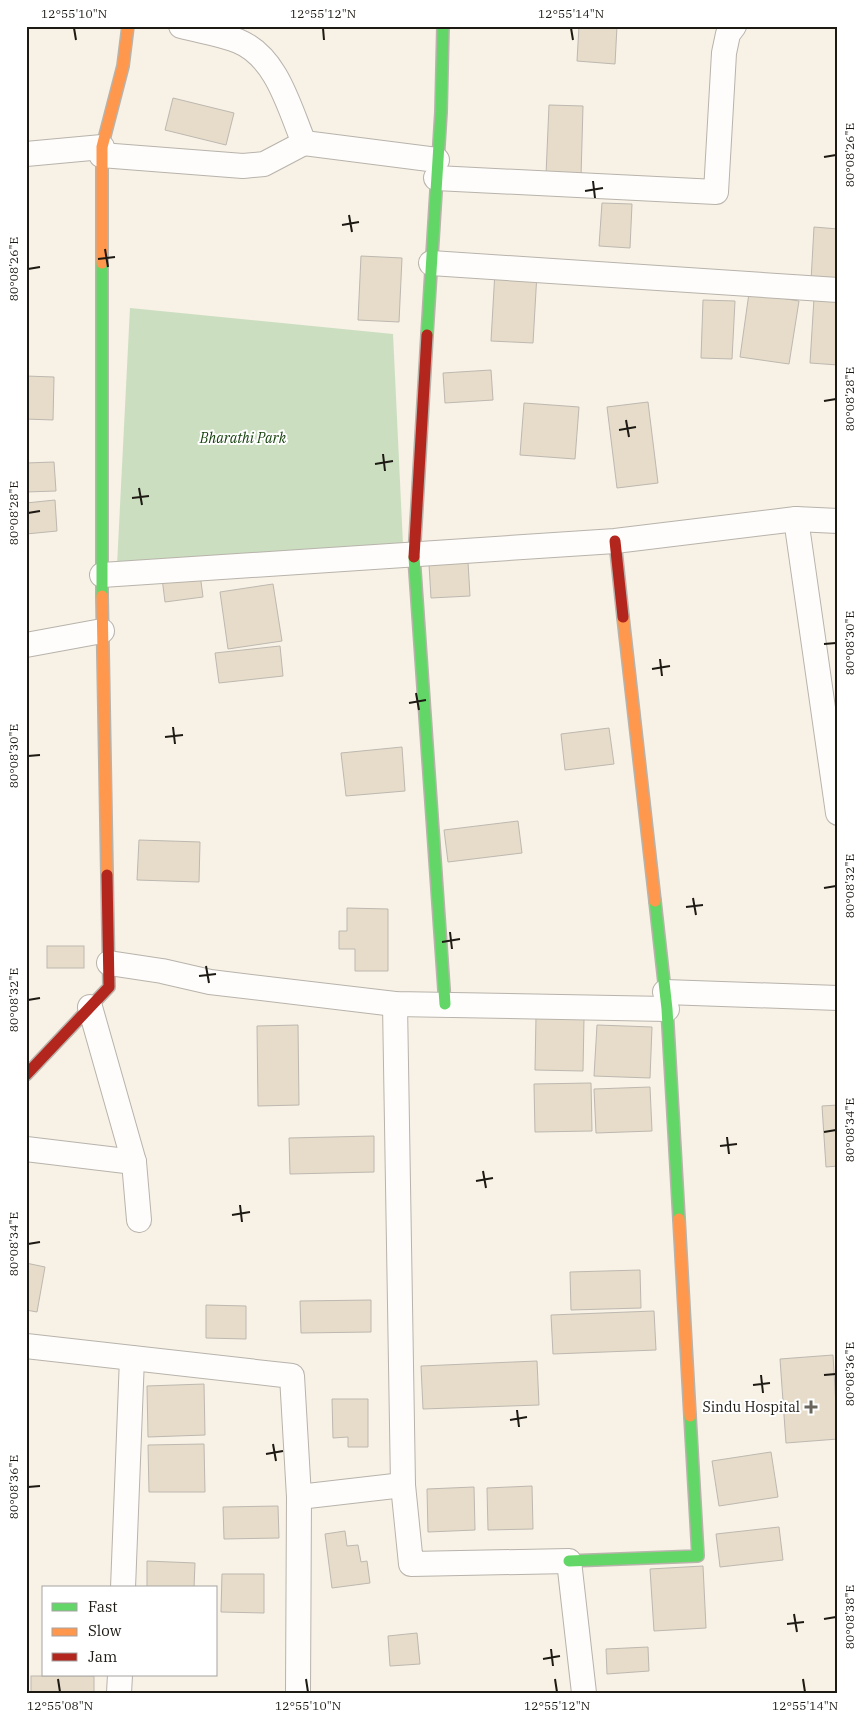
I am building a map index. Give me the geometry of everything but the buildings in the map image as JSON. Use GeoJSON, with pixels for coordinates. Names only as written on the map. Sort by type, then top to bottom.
{"type":"FeatureCollection","features":[{"type":"Feature","properties":{"kind":"street"},"geometry":{"type":"LineString","coordinates":[[26,1075],[109,987],[102,631],[102,151],[122,66],[128,26]]}},
{"type":"Feature","properties":{"kind":"street"},"geometry":{"type":"LineString","coordinates":[[181,26],[238,41],[259,54],[275,76],[304,142]]}},
{"type":"Feature","properties":{"kind":"street"},"geometry":{"type":"LineString","coordinates":[[443,26],[432,263],[414,552],[445,1004]]}},
{"type":"Feature","properties":{"kind":"street"},"geometry":{"type":"LineString","coordinates":[[26,154],[102,151],[243,166],[264,164],[304,142],[437,169],[716,192],[724,53],[728,34],[734,26]]}},
{"type":"Feature","properties":{"kind":"street"},"geometry":{"type":"LineString","coordinates":[[432,263],[838,290]]}},
{"type":"Feature","properties":{"kind":"street"},"geometry":{"type":"LineString","coordinates":[[102,575],[414,552],[615,541],[796,519],[838,521]]}},
{"type":"Feature","properties":{"kind":"street"},"geometry":{"type":"LineString","coordinates":[[796,519],[838,813]]}},
{"type":"Feature","properties":{"kind":"street"},"geometry":{"type":"LineString","coordinates":[[395,1004],[403,1485],[411,1564],[698,1556],[666,1001],[615,541]]}},
{"type":"Feature","properties":{"kind":"street"},"geometry":{"type":"LineString","coordinates":[[26,645],[102,631]]}},
{"type":"Feature","properties":{"kind":"street"},"geometry":{"type":"LineString","coordinates":[[109,963],[162,971],[210,982],[395,1004],[838,998]]}},
{"type":"Feature","properties":{"kind":"street"},"geometry":{"type":"LineString","coordinates":[[90,1007],[134,1162],[139,1220]]}},
{"type":"Feature","properties":{"kind":"street"},"geometry":{"type":"LineString","coordinates":[[26,1149],[134,1162]]}},
{"type":"Feature","properties":{"kind":"street"},"geometry":{"type":"LineString","coordinates":[[26,1346],[292,1376],[299,1497],[298,1693]]}},
{"type":"Feature","properties":{"kind":"street"},"geometry":{"type":"LineString","coordinates":[[123,1586],[132,1358]]}},
{"type":"Feature","properties":{"kind":"street"},"geometry":{"type":"LineString","coordinates":[[299,1497],[403,1485]]}},
{"type":"Feature","properties":{"kind":"street"},"geometry":{"type":"LineString","coordinates":[[569,1561],[584,1693]]}},
{"type":"Feature","properties":{"kind":"street"},"geometry":{"type":"LineString","coordinates":[[119,1693],[120,1676]]}},
{"type":"Feature","properties":{"kind":"green space","name":"Bharathi Park"},"geometry":{"type":"Polygon","coordinates":[[[130,308],[393,334],[403,545],[117,566],[130,308]]]}},
{"type":"Feature","properties":{"kind":"traffic: fast"},"geometry":{"type":"LineString","coordinates":[[427,335],[441,112],[443,26]]}},
{"type":"Feature","properties":{"kind":"traffic: fast"},"geometry":{"type":"LineString","coordinates":[[102,263],[102,596]]}},
{"type":"Feature","properties":{"kind":"traffic: fast"},"geometry":{"type":"LineString","coordinates":[[414,557],[445,1004]]}},
{"type":"Feature","properties":{"kind":"traffic: fast"},"geometry":{"type":"LineString","coordinates":[[655,901],[667,1009],[679,1219]]}},
{"type":"Feature","properties":{"kind":"traffic: fast"},"geometry":{"type":"LineString","coordinates":[[569,1561],[698,1556],[690,1416]]}},
{"type":"Feature","properties":{"kind":"traffic: slow"},"geometry":{"type":"LineString","coordinates":[[102,263],[102,147],[123,66],[128,26]]}},
{"type":"Feature","properties":{"kind":"traffic: slow"},"geometry":{"type":"LineString","coordinates":[[102,596],[107,875]]}},
{"type":"Feature","properties":{"kind":"traffic: slow"},"geometry":{"type":"LineString","coordinates":[[623,617],[655,901]]}},
{"type":"Feature","properties":{"kind":"traffic: slow"},"geometry":{"type":"LineString","coordinates":[[679,1219],[690,1416]]}},
{"type":"Feature","properties":{"kind":"traffic: jam"},"geometry":{"type":"LineString","coordinates":[[414,557],[427,335]]}},
{"type":"Feature","properties":{"kind":"traffic: jam"},"geometry":{"type":"LineString","coordinates":[[615,541],[623,617]]}},
{"type":"Feature","properties":{"kind":"traffic: jam"},"geometry":{"type":"LineString","coordinates":[[26,1075],[109,987],[107,875]]}},
{"type":"Feature","properties":{"kind":"place","name":"Sindu Hospital"},"geometry":{"type":"Point","coordinates":[811,1407]}}]}
